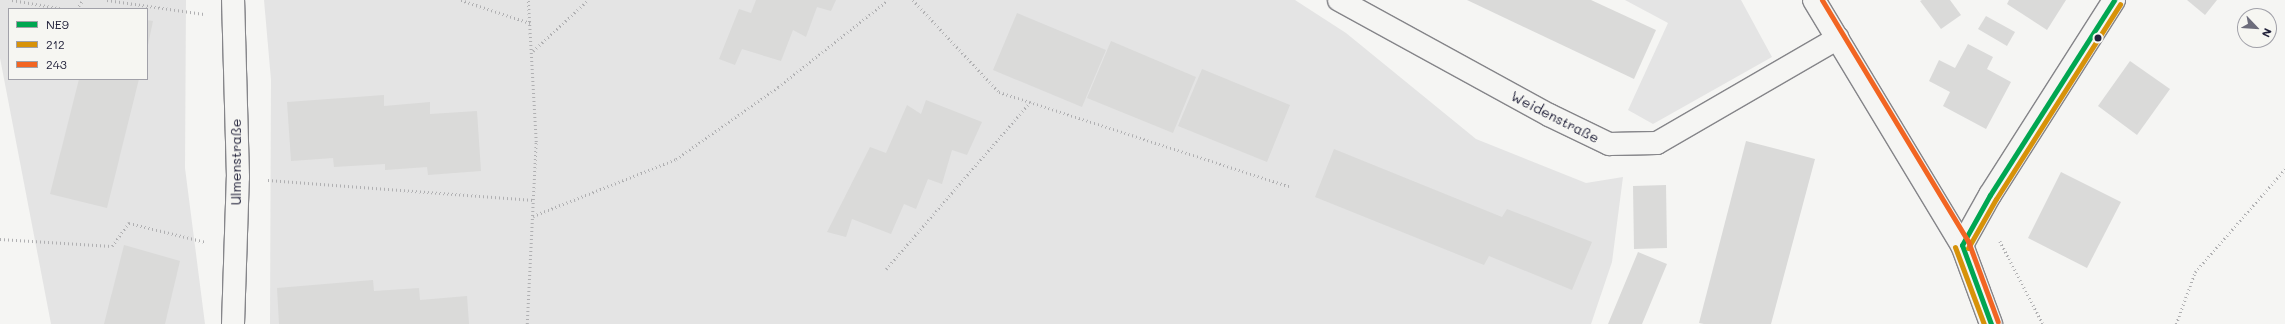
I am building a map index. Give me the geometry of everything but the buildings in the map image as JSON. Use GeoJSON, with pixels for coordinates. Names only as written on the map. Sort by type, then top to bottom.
{"type":"FeatureCollection","features":[{"type":"Feature","properties":{"kind":"street","name":"Weidenstraße"},"geometry":{"type":"LineString","coordinates":[[1340,0],[1549,115],[1609,144],[1657,142],[1838,38]]}},
{"type":"Feature","properties":{"kind":"street"},"geometry":{"type":"LineString","coordinates":[[1814,0],[1962,245],[1991,324]]}},
{"type":"Feature","properties":{"kind":"street"},"geometry":{"type":"LineString","coordinates":[[1962,245],[1982,210],[2114,0]]}},
{"type":"Feature","properties":{"kind":"street","name":"Ulmenstraße"},"geometry":{"type":"LineString","coordinates":[[233,324],[238,178],[234,10]]}},
{"type":"Feature","properties":{"kind":"path"},"geometry":{"type":"LineString","coordinates":[[12,0],[58,8]]}},
{"type":"Feature","properties":{"kind":"path"},"geometry":{"type":"LineString","coordinates":[[77,8],[83,0]]}},
{"type":"Feature","properties":{"kind":"path"},"geometry":{"type":"LineString","coordinates":[[107,0],[234,10]]}},
{"type":"Feature","properties":{"kind":"path"},"geometry":{"type":"LineString","coordinates":[[461,0],[530,23]]}},
{"type":"Feature","properties":{"kind":"path"},"geometry":{"type":"LineString","coordinates":[[528,0],[536,142],[528,324]]}},
{"type":"Feature","properties":{"kind":"path"},"geometry":{"type":"LineString","coordinates":[[532,52],[588,0]]}},
{"type":"Feature","properties":{"kind":"path"},"geometry":{"type":"LineString","coordinates":[[533,216],[676,159],[778,87],[888,0]]}},
{"type":"Feature","properties":{"kind":"path"},"geometry":{"type":"LineString","coordinates":[[913,0],[999,92],[1289,186]]}},
{"type":"Feature","properties":{"kind":"path"},"geometry":{"type":"LineString","coordinates":[[886,269],[1030,102]]}},
{"type":"Feature","properties":{"kind":"path"},"geometry":{"type":"LineString","coordinates":[[2176,324],[2195,272],[2285,169]]}},
{"type":"Feature","properties":{"kind":"path"},"geometry":{"type":"LineString","coordinates":[[238,178],[533,200]]}},
{"type":"Feature","properties":{"kind":"path"},"geometry":{"type":"LineString","coordinates":[[1982,210],[2043,324]]}},
{"type":"Feature","properties":{"kind":"path"},"geometry":{"type":"LineString","coordinates":[[0,239],[112,246],[130,223],[235,250]]}},
{"type":"Feature","properties":{"kind":"shaded area"},"geometry":{"type":"Polygon","coordinates":[[[0,0],[186,0],[185,168],[205,324],[51,324],[0,58],[0,0]]]}},
{"type":"Feature","properties":{"kind":"shaded area"},"geometry":{"type":"Polygon","coordinates":[[[264,0],[1295,0],[1346,33],[1476,139],[1586,183],[1623,177],[1612,262],[1591,324],[270,324],[271,80],[264,0]]]}},
{"type":"Feature","properties":{"kind":"shaded area"},"geometry":{"type":"Polygon","coordinates":[[[1625,0],[1741,0],[1772,57],[1653,124],[1628,110],[1668,23],[1625,0]]]}},
{"type":"Feature","properties":{"kind":"transit line","name":"243"},"geometry":{"type":"LineString","coordinates":[[1822,0],[1968,241],[1998,322]]}},
{"type":"Feature","properties":{"kind":"transit line","name":"NE9"},"geometry":{"type":"LineString","coordinates":[[1962,245],[1990,195],[2114,0]]}},
{"type":"Feature","properties":{"kind":"transit line","name":"212"},"geometry":{"type":"LineString","coordinates":[[1968,248],[1996,199],[2120,4]]}},
{"type":"Feature","properties":{"kind":"transit line","name":"NE9"},"geometry":{"type":"LineString","coordinates":[[1962,245],[1991,324]]}},
{"type":"Feature","properties":{"kind":"transit line","name":"212"},"geometry":{"type":"LineString","coordinates":[[1955,247],[1984,324]]}}]}
